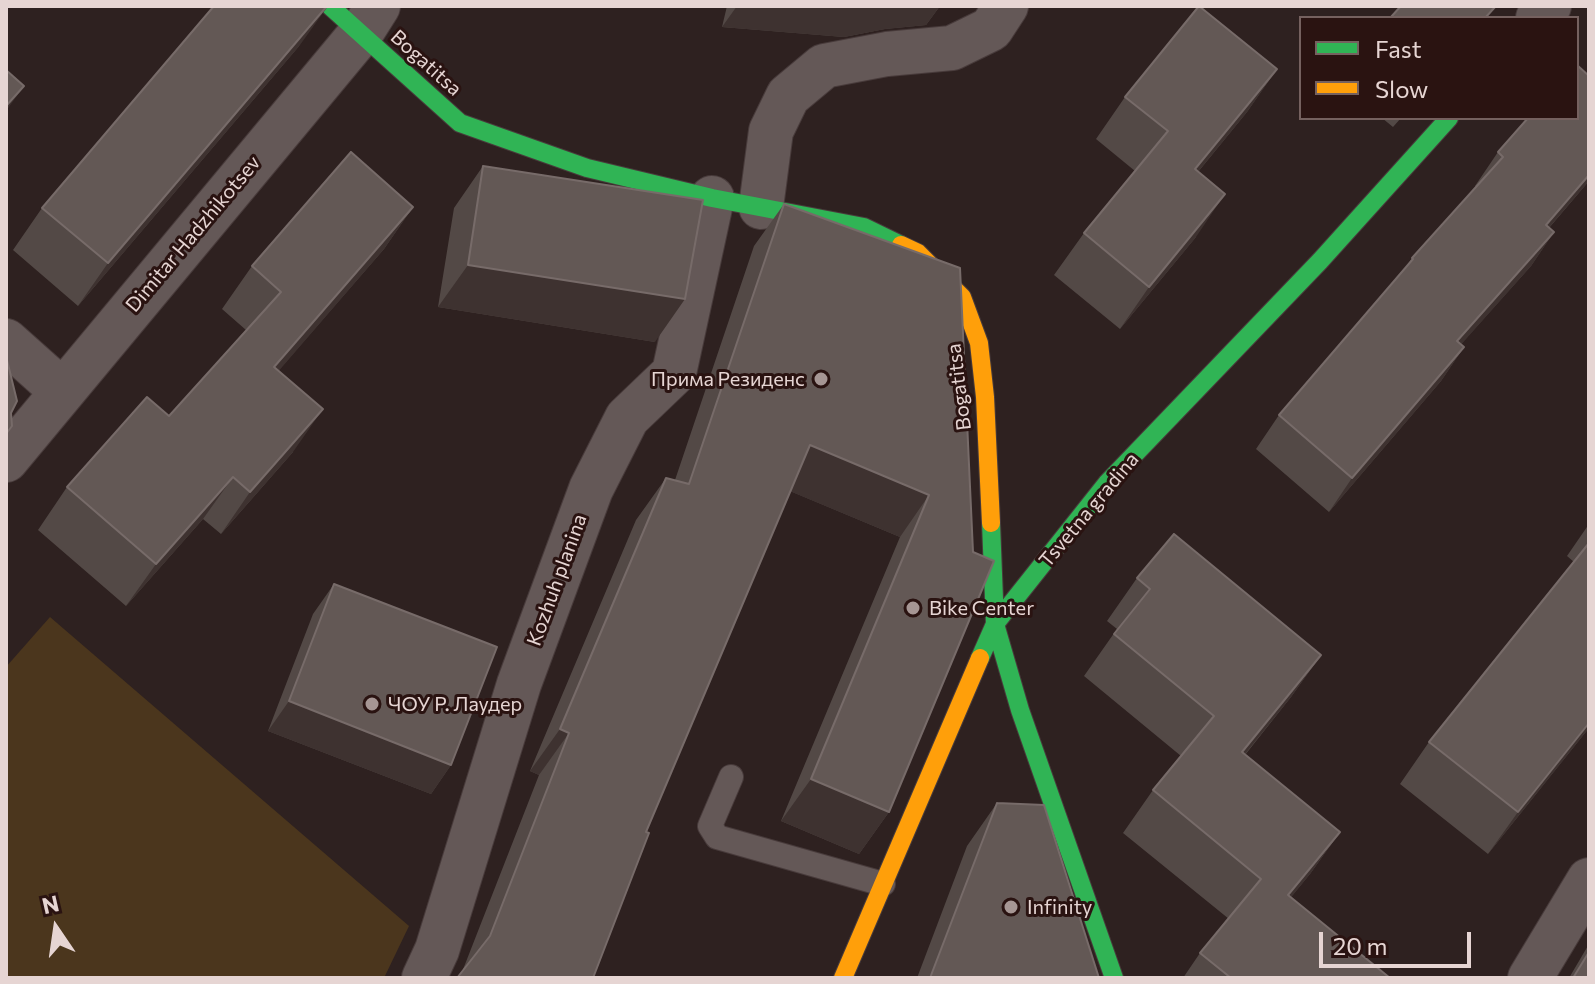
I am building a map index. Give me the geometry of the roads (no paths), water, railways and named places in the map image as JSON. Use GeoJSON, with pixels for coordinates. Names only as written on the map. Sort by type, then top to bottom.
{"type":"FeatureCollection","features":[{"type":"Feature","properties":{"kind":"street"},"geometry":{"type":"LineString","coordinates":[[761,207],[771,131],[788,96],[824,66],[887,54],[952,48],[991,29],[1006,6]]}},
{"type":"Feature","properties":{"kind":"street","name":"Bogatitsa"},"geometry":{"type":"LineString","coordinates":[[356,15],[460,123],[587,168],[712,198],[864,227],[918,253],[962,297],[979,343],[985,397],[995,624],[1020,710],[1114,978]]}},
{"type":"Feature","properties":{"kind":"street","name":"Dimitar Hadzhikotsev"},"geometry":{"type":"LineString","coordinates":[[6,460],[356,15]]}},
{"type":"Feature","properties":{"kind":"street","name":"Tsvetna gradina"},"geometry":{"type":"LineString","coordinates":[[843,978],[995,624],[1107,483],[1320,261],[1447,120]]}},
{"type":"Feature","properties":{"kind":"street","name":"Kozhuh planina"},"geometry":{"type":"LineString","coordinates":[[424,978],[437,950],[519,684],[591,489],[627,418],[674,373],[712,198]]}},
{"type":"Feature","properties":{"kind":"street"},"geometry":{"type":"LineString","coordinates":[[6,341],[62,391]]}},
{"type":"Feature","properties":{"kind":"street"},"geometry":{"type":"LineString","coordinates":[[1530,978],[1589,880]]}},
{"type":"Feature","properties":{"kind":"lane"},"geometry":{"type":"LineString","coordinates":[[731,777],[710,826],[717,837],[883,884]]}},
{"type":"Feature","properties":{"kind":"place","name":"Прима Резиденс"},"geometry":{"type":"Point","coordinates":[821,379]}},
{"type":"Feature","properties":{"kind":"place","name":"Bike Center"},"geometry":{"type":"Point","coordinates":[913,608]}},
{"type":"Feature","properties":{"kind":"place","name":"ЧОУ Р. Лаудер"},"geometry":{"type":"Point","coordinates":[372,704]}},
{"type":"Feature","properties":{"kind":"place","name":"Infinity"},"geometry":{"type":"Point","coordinates":[1011,907]}}]}
